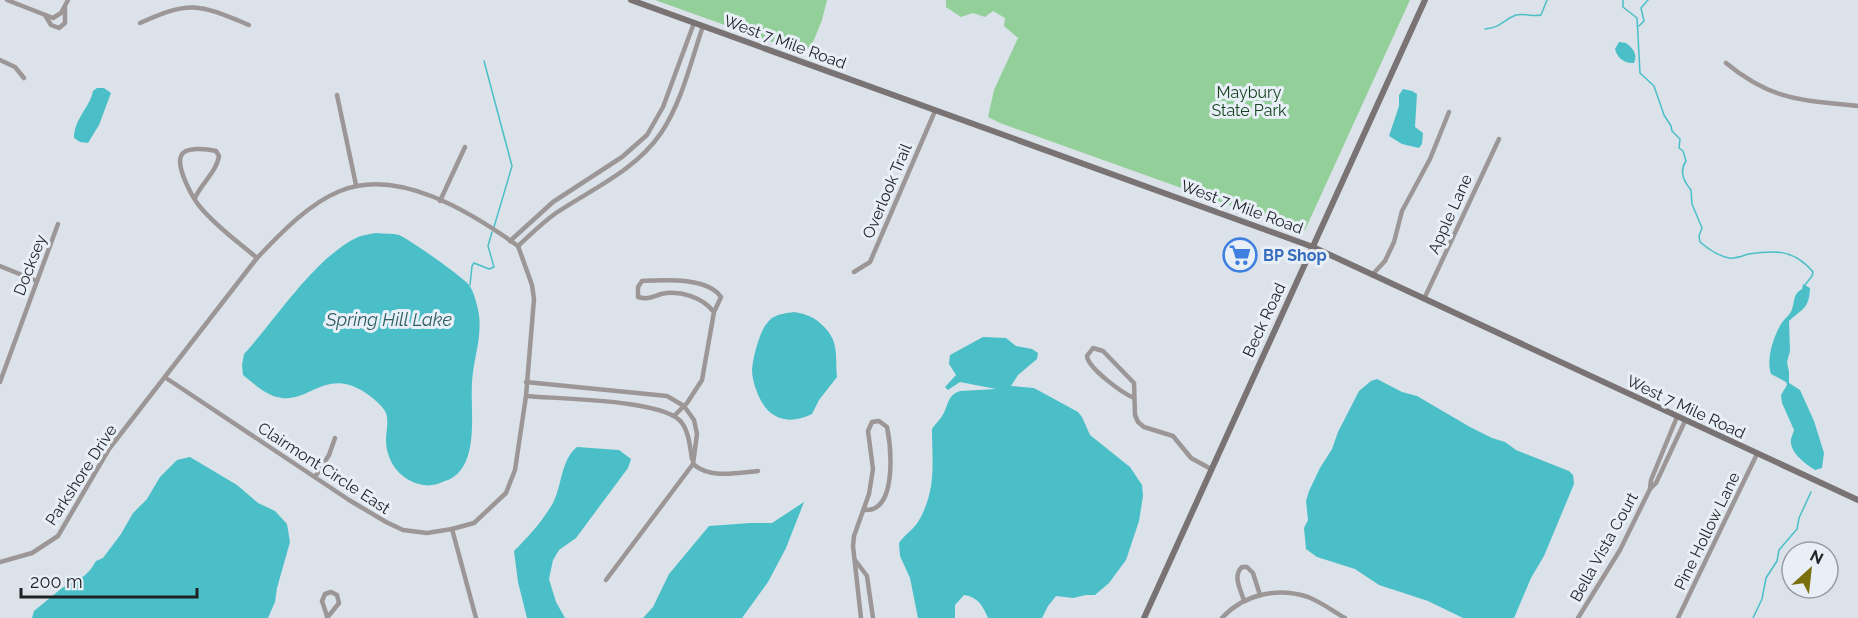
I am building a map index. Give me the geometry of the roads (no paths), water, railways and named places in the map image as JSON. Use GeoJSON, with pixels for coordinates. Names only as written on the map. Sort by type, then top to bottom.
{"type":"FeatureCollection","features":[{"type":"Feature","properties":{"kind":"street"},"geometry":{"type":"LineString","coordinates":[[7,0],[53,18],[65,8]]}},
{"type":"Feature","properties":{"kind":"street"},"geometry":{"type":"LineString","coordinates":[[45,15],[51,25],[59,28],[65,23],[65,8],[68,0]]}},
{"type":"Feature","properties":{"kind":"street","name":"West 7 Mile Road"},"geometry":{"type":"LineString","coordinates":[[631,0],[1313,247],[1858,500]]}},
{"type":"Feature","properties":{"kind":"street","name":"Beck Road"},"geometry":{"type":"LineString","coordinates":[[1144,618],[1425,0]]}},
{"type":"Feature","properties":{"kind":"street"},"geometry":{"type":"LineString","coordinates":[[140,23],[168,9],[193,2],[249,25]]}},
{"type":"Feature","properties":{"kind":"street"},"geometry":{"type":"LineString","coordinates":[[510,241],[554,202],[636,146],[655,123],[694,23]]}},
{"type":"Feature","properties":{"kind":"street"},"geometry":{"type":"LineString","coordinates":[[337,95],[356,185],[379,183],[398,185],[440,201],[480,221],[518,246],[553,215],[629,166],[662,132],[679,96],[703,26]]}},
{"type":"Feature","properties":{"kind":"street"},"geometry":{"type":"LineString","coordinates":[[0,60],[15,67],[24,78]]}},
{"type":"Feature","properties":{"kind":"street"},"geometry":{"type":"LineString","coordinates":[[1726,63],[1757,85],[1778,94],[1801,100],[1858,106]]}},
{"type":"Feature","properties":{"kind":"street"},"geometry":{"type":"LineString","coordinates":[[669,92],[679,96]]}},
{"type":"Feature","properties":{"kind":"street","name":"Overlook Trail"},"geometry":{"type":"LineString","coordinates":[[854,272],[870,262],[934,111]]}},
{"type":"Feature","properties":{"kind":"street"},"geometry":{"type":"LineString","coordinates":[[1372,275],[1385,261],[1394,242],[1402,212],[1430,159],[1449,112]]}},
{"type":"Feature","properties":{"kind":"street","name":"Apple Lane"},"geometry":{"type":"LineString","coordinates":[[1424,299],[1499,139]]}},
{"type":"Feature","properties":{"kind":"street"},"geometry":{"type":"LineString","coordinates":[[636,146],[644,153]]}},
{"type":"Feature","properties":{"kind":"street"},"geometry":{"type":"LineString","coordinates":[[440,201],[465,147]]}},
{"type":"Feature","properties":{"kind":"street"},"geometry":{"type":"LineString","coordinates":[[195,198],[218,162],[219,156],[216,151],[210,149],[188,151],[180,158],[182,174],[199,206],[257,258]]}},
{"type":"Feature","properties":{"kind":"street","name":"Parkshore Drive"},"geometry":{"type":"LineString","coordinates":[[0,562],[32,554],[58,536],[109,449],[257,258],[315,206],[339,191],[356,185]]}},
{"type":"Feature","properties":{"kind":"street"},"geometry":{"type":"LineString","coordinates":[[575,189],[580,197]]}},
{"type":"Feature","properties":{"kind":"street","name":"Docksey"},"geometry":{"type":"LineString","coordinates":[[0,382],[58,224]]}},
{"type":"Feature","properties":{"kind":"street","name":"Clairmont Circle East"},"geometry":{"type":"LineString","coordinates":[[165,378],[349,500],[403,530],[427,533],[474,523],[506,493],[515,470],[526,396],[534,299],[532,285],[518,246]]}},
{"type":"Feature","properties":{"kind":"street"},"geometry":{"type":"LineString","coordinates":[[0,266],[37,281]]}},
{"type":"Feature","properties":{"kind":"street"},"geometry":{"type":"LineString","coordinates":[[675,416],[699,387],[704,374],[714,312],[721,297],[719,293],[692,282],[642,281],[638,287],[638,297],[646,300],[662,294],[682,294],[699,299],[714,312]]}},
{"type":"Feature","properties":{"kind":"street"},"geometry":{"type":"LineString","coordinates":[[1134,398],[1120,390],[1089,364],[1087,356],[1093,348],[1103,351],[1134,383],[1136,418],[1141,425],[1173,436],[1191,459],[1211,469]]}},
{"type":"Feature","properties":{"kind":"street"},"geometry":{"type":"LineString","coordinates":[[526,382],[667,396],[684,406],[694,420],[697,434],[693,464],[606,580]]}},
{"type":"Feature","properties":{"kind":"street"},"geometry":{"type":"LineString","coordinates":[[588,401],[589,388]]}},
{"type":"Feature","properties":{"kind":"street"},"geometry":{"type":"LineString","coordinates":[[625,391],[625,404]]}},
{"type":"Feature","properties":{"kind":"street"},"geometry":{"type":"LineString","coordinates":[[526,396],[661,409],[682,422],[686,430],[693,464],[700,470],[712,473],[758,471]]}},
{"type":"Feature","properties":{"kind":"street","name":"Bella Vista Court"},"geometry":{"type":"LineString","coordinates":[[1650,489],[1651,480],[1677,417]]}},
{"type":"Feature","properties":{"kind":"street"},"geometry":{"type":"LineString","coordinates":[[861,618],[855,578],[854,536],[864,510],[873,469],[868,431],[872,422],[879,421],[886,427],[891,458],[886,497],[874,509],[864,510]]}},
{"type":"Feature","properties":{"kind":"street","name":"Bella Vista Court"},"geometry":{"type":"LineString","coordinates":[[1578,618],[1620,550],[1650,489],[1656,483],[1685,421]]}},
{"type":"Feature","properties":{"kind":"street"},"geometry":{"type":"LineString","coordinates":[[315,477],[329,455],[335,438]]}},
{"type":"Feature","properties":{"kind":"street"},"geometry":{"type":"LineString","coordinates":[[1662,453],[1669,456]]}},
{"type":"Feature","properties":{"kind":"street","name":"Pine Hollow Lane"},"geometry":{"type":"LineString","coordinates":[[1678,618],[1757,454]]}},
{"type":"Feature","properties":{"kind":"street"},"geometry":{"type":"LineString","coordinates":[[452,529],[476,618]]}},
{"type":"Feature","properties":{"kind":"street"},"geometry":{"type":"LineString","coordinates":[[855,560],[867,576],[873,618]]}},
{"type":"Feature","properties":{"kind":"street"},"geometry":{"type":"LineString","coordinates":[[1244,601],[1237,578],[1237,573],[1242,567],[1247,567],[1253,573],[1260,595]]}},
{"type":"Feature","properties":{"kind":"street"},"geometry":{"type":"LineString","coordinates":[[333,593],[339,597],[339,603],[327,617],[322,601],[325,594],[333,593]]}},
{"type":"Feature","properties":{"kind":"street"},"geometry":{"type":"LineString","coordinates":[[1222,618],[1244,601],[1273,593],[1296,594],[1319,603],[1345,618]]}},
{"type":"Feature","properties":{"kind":"water"},"geometry":{"type":"Polygon","coordinates":[[[1619,42],[1626,43],[1633,49],[1634,63],[1620,58],[1615,49],[1619,42]]]}},
{"type":"Feature","properties":{"kind":"water"},"geometry":{"type":"Polygon","coordinates":[[[97,88],[104,88],[111,93],[99,125],[88,143],[80,142],[74,138],[75,131],[93,91],[97,88]]]}},
{"type":"Feature","properties":{"kind":"water"},"geometry":{"type":"Polygon","coordinates":[[[1403,89],[1417,94],[1415,127],[1423,133],[1422,144],[1419,148],[1402,144],[1389,136],[1399,106],[1399,95],[1403,89]]]}},
{"type":"Feature","properties":{"kind":"water","name":"Spring Hill Lake"},"geometry":{"type":"Polygon","coordinates":[[[376,233],[399,235],[447,267],[469,285],[478,308],[480,324],[473,374],[469,452],[464,465],[456,475],[435,484],[419,484],[405,478],[395,468],[388,455],[386,413],[378,403],[359,389],[335,383],[298,396],[277,397],[264,391],[243,375],[244,354],[311,274],[342,247],[358,237],[376,233]]]}},
{"type":"Feature","properties":{"kind":"water"},"geometry":{"type":"Polygon","coordinates":[[[1803,284],[1810,288],[1808,300],[1804,308],[1789,321],[1790,351],[1787,362],[1789,383],[1800,390],[1814,421],[1824,453],[1822,468],[1815,470],[1807,465],[1793,449],[1791,439],[1794,430],[1782,403],[1781,395],[1787,385],[1786,382],[1771,374],[1770,368],[1770,355],[1775,336],[1791,311],[1796,295],[1802,289],[1803,284]]]}},
{"type":"Feature","properties":{"kind":"water"},"geometry":{"type":"Polygon","coordinates":[[[794,312],[814,319],[831,335],[835,348],[837,377],[819,400],[812,414],[803,418],[786,419],[779,418],[766,409],[754,384],[752,369],[758,342],[767,323],[772,318],[794,312]]]}},
{"type":"Feature","properties":{"kind":"water"},"geometry":{"type":"Polygon","coordinates":[[[983,337],[1006,338],[1016,346],[1032,349],[1038,353],[1037,359],[1018,375],[1011,386],[1034,388],[1078,412],[1090,435],[1130,467],[1142,485],[1143,496],[1139,521],[1126,560],[1109,583],[1095,595],[1073,598],[1056,596],[1042,618],[988,618],[979,603],[964,595],[955,605],[955,618],[918,618],[910,578],[900,556],[899,543],[918,522],[928,499],[933,465],[932,429],[941,418],[950,398],[960,391],[996,389],[960,382],[948,390],[945,387],[956,375],[949,364],[950,355],[983,337]]]}},
{"type":"Feature","properties":{"kind":"water"},"geometry":{"type":"Polygon","coordinates":[[[1377,379],[1402,392],[1417,396],[1470,427],[1505,442],[1516,450],[1569,471],[1573,475],[1574,484],[1544,556],[1531,578],[1514,618],[1463,618],[1428,601],[1379,585],[1355,569],[1317,557],[1306,549],[1304,528],[1308,520],[1306,501],[1309,491],[1359,391],[1377,379]]]}},
{"type":"Feature","properties":{"kind":"water"},"geometry":{"type":"Polygon","coordinates":[[[577,447],[619,450],[631,459],[628,468],[576,538],[559,550],[553,560],[549,579],[556,602],[565,618],[527,618],[518,582],[514,551],[553,503],[568,458],[577,447]]]}},
{"type":"Feature","properties":{"kind":"water"},"geometry":{"type":"Polygon","coordinates":[[[190,457],[237,485],[258,503],[275,511],[287,524],[290,542],[275,602],[268,618],[32,618],[34,611],[62,588],[84,576],[96,561],[103,558],[133,513],[147,499],[160,477],[177,460],[190,457]]]}},
{"type":"Feature","properties":{"kind":"water"},"geometry":{"type":"Polygon","coordinates":[[[804,502],[786,548],[768,582],[742,618],[643,618],[653,607],[669,574],[709,526],[772,523],[804,502]]]}},
{"type":"Feature","properties":{"kind":"waterway"},"geometry":{"type":"LineString","coordinates":[[1485,29],[1495,27],[1516,15],[1541,15],[1547,0]]}},
{"type":"Feature","properties":{"kind":"waterway"},"geometry":{"type":"LineString","coordinates":[[1623,0],[1623,7],[1637,18],[1640,73],[1654,86],[1664,115],[1672,131],[1680,139],[1679,148],[1683,151],[1686,161],[1683,176],[1691,190],[1692,204],[1702,228],[1699,236],[1700,242],[1713,252],[1729,258],[1766,252],[1791,255],[1806,264],[1813,272],[1805,285]]}},
{"type":"Feature","properties":{"kind":"waterway"},"geometry":{"type":"LineString","coordinates":[[1639,26],[1644,21],[1641,8],[1648,0]]}},
{"type":"Feature","properties":{"kind":"waterway"},"geometry":{"type":"LineString","coordinates":[[484,61],[512,166],[494,227]]}},
{"type":"Feature","properties":{"kind":"waterway"},"geometry":{"type":"LineString","coordinates":[[470,285],[474,263],[489,269],[494,267],[488,246],[492,232]]}},
{"type":"Feature","properties":{"kind":"waterway"},"geometry":{"type":"LineString","coordinates":[[1753,618],[1762,599],[1766,578],[1777,561],[1779,550],[1797,529],[1799,518],[1811,492]]}},
{"type":"Feature","properties":{"kind":"place","name":"BP Shop"},"geometry":{"type":"Point","coordinates":[1240,255]}},
{"type":"Feature","properties":{"kind":"park label","name":"Maybury State Park"},"geometry":{"type":"Point","coordinates":[1249,101]}}]}
